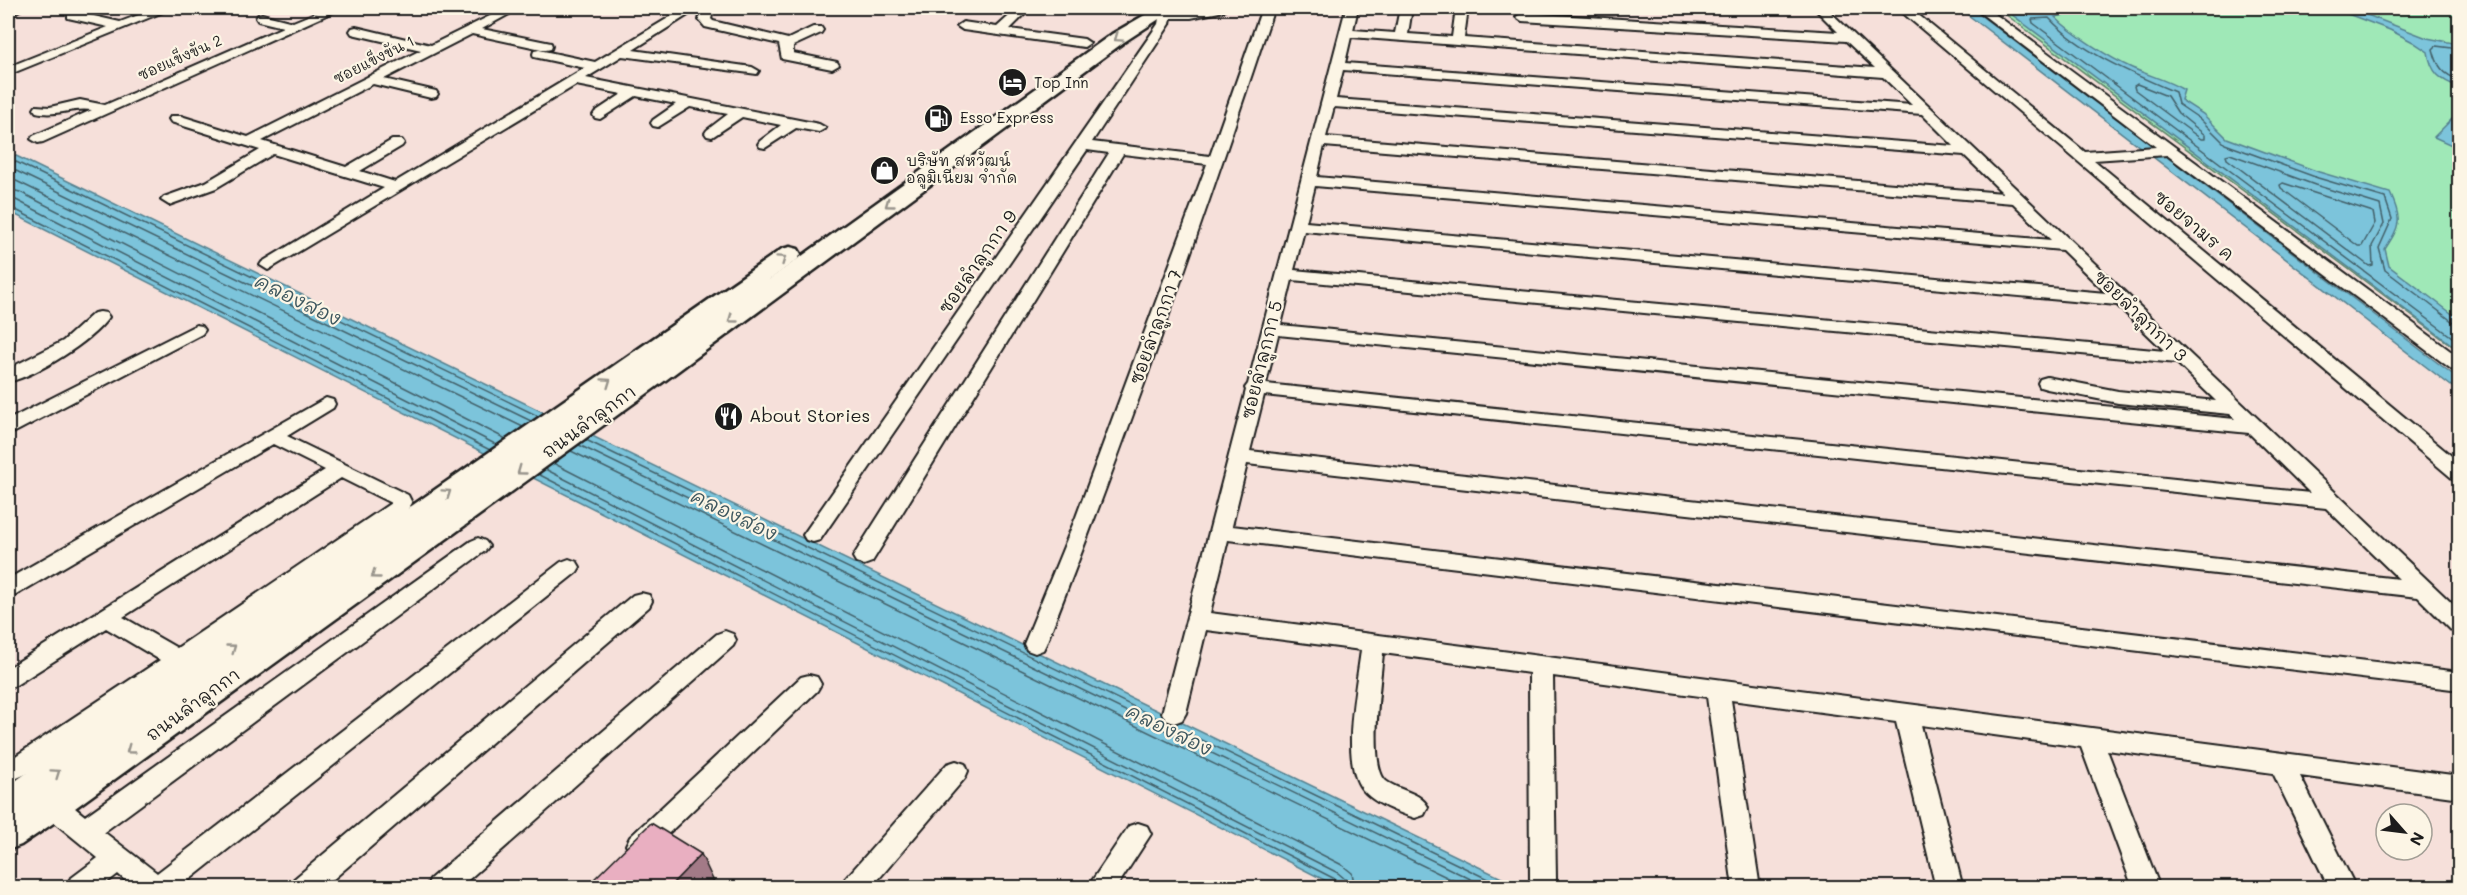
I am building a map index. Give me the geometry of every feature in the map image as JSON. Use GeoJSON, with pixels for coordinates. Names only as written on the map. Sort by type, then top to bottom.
{"type":"FeatureCollection","features":[{"type":"Feature","properties":{"kind":"main road","name":"ถนนลำลูกกา"},"geometry":{"type":"LineString","coordinates":[[1046,81],[1084,44],[1139,8]]}},
{"type":"Feature","properties":{"kind":"main road","name":"ถนนลำลูกกา"},"geometry":{"type":"LineString","coordinates":[[8,834],[52,805],[411,534],[1046,81],[1143,21],[1167,10]]}},
{"type":"Feature","properties":{"kind":"main road","name":"ถนนลำลูกกา"},"geometry":{"type":"LineString","coordinates":[[8,805],[189,665],[411,534]]}},
{"type":"Feature","properties":{"kind":"street"},"geometry":{"type":"LineString","coordinates":[[8,12],[18,8]]}},
{"type":"Feature","properties":{"kind":"street"},"geometry":{"type":"LineString","coordinates":[[8,71],[166,8]]}},
{"type":"Feature","properties":{"kind":"street","name":"ซอยแข็งขัน 2"},"geometry":{"type":"LineString","coordinates":[[38,139],[336,8]]}},
{"type":"Feature","properties":{"kind":"street","name":"ซอยแข็งขัน 1"},"geometry":{"type":"LineString","coordinates":[[249,142],[514,8]]}},
{"type":"Feature","properties":{"kind":"street"},"geometry":{"type":"LineString","coordinates":[[268,265],[693,8]]}},
{"type":"Feature","properties":{"kind":"street"},"geometry":{"type":"LineString","coordinates":[[708,8],[705,20],[710,24],[773,38],[787,44],[817,30]]}},
{"type":"Feature","properties":{"kind":"street"},"geometry":{"type":"LineString","coordinates":[[1000,31],[1025,8]]}},
{"type":"Feature","properties":{"kind":"street"},"geometry":{"type":"LineString","coordinates":[[1167,10],[1191,14],[1220,8]]}},
{"type":"Feature","properties":{"kind":"street","name":"ซอยลำลูกกา 7"},"geometry":{"type":"LineString","coordinates":[[1035,644],[1086,517],[1216,161],[1268,8]]}},
{"type":"Feature","properties":{"kind":"street","name":"ซอยลำลูกกา 5"},"geometry":{"type":"LineString","coordinates":[[1174,713],[1221,532],[1254,388],[1352,8]]}},
{"type":"Feature","properties":{"kind":"street"},"geometry":{"type":"LineString","coordinates":[[1401,35],[1406,8]]}},
{"type":"Feature","properties":{"kind":"street"},"geometry":{"type":"LineString","coordinates":[[1458,39],[1462,8]]}},
{"type":"Feature","properties":{"kind":"street","name":"ซอยลำลูกกา 3"},"geometry":{"type":"LineString","coordinates":[[1820,8],[2460,626]]}},
{"type":"Feature","properties":{"kind":"street","name":"ซอยจามร ค"},"geometry":{"type":"LineString","coordinates":[[1903,8],[2460,474]]}},
{"type":"Feature","properties":{"kind":"street"},"geometry":{"type":"LineString","coordinates":[[1980,8],[2165,151],[2460,367]]}},
{"type":"Feature","properties":{"kind":"street","name":"ซอยลำลูกกา 9"},"geometry":{"type":"LineString","coordinates":[[813,535],[1164,24],[1167,10]]}},
{"type":"Feature","properties":{"kind":"street"},"geometry":{"type":"LineString","coordinates":[[72,15],[119,26]]}},
{"type":"Feature","properties":{"kind":"street"},"geometry":{"type":"LineString","coordinates":[[262,18],[294,26]]}},
{"type":"Feature","properties":{"kind":"street"},"geometry":{"type":"LineString","coordinates":[[963,26],[1084,44]]}},
{"type":"Feature","properties":{"kind":"street"},"geometry":{"type":"LineString","coordinates":[[1345,33],[1522,27],[1851,37]]}},
{"type":"Feature","properties":{"kind":"street"},"geometry":{"type":"LineString","coordinates":[[1522,27],[1888,73]]}},
{"type":"Feature","properties":{"kind":"street"},"geometry":{"type":"LineString","coordinates":[[470,30],[596,66]]}},
{"type":"Feature","properties":{"kind":"street"},"geometry":{"type":"LineString","coordinates":[[356,31],[433,49]]}},
{"type":"Feature","properties":{"kind":"street"},"geometry":{"type":"LineString","coordinates":[[787,44],[787,56],[831,65]]}},
{"type":"Feature","properties":{"kind":"street"},"geometry":{"type":"LineString","coordinates":[[28,47],[53,53]]}},
{"type":"Feature","properties":{"kind":"street"},"geometry":{"type":"LineString","coordinates":[[620,52],[752,71]]}},
{"type":"Feature","properties":{"kind":"street"},"geometry":{"type":"LineString","coordinates":[[1336,66],[1926,110]]}},
{"type":"Feature","properties":{"kind":"street"},"geometry":{"type":"LineString","coordinates":[[372,80],[431,94]]}},
{"type":"Feature","properties":{"kind":"street"},"geometry":{"type":"LineString","coordinates":[[573,80],[819,128]]}},
{"type":"Feature","properties":{"kind":"street"},"geometry":{"type":"LineString","coordinates":[[600,115],[634,93]]}},
{"type":"Feature","properties":{"kind":"street"},"geometry":{"type":"LineString","coordinates":[[1327,102],[1968,151]]}},
{"type":"Feature","properties":{"kind":"street"},"geometry":{"type":"LineString","coordinates":[[658,123],[687,103]]}},
{"type":"Feature","properties":{"kind":"street"},"geometry":{"type":"LineString","coordinates":[[41,109],[56,110],[80,104],[106,109]]}},
{"type":"Feature","properties":{"kind":"street"},"geometry":{"type":"LineString","coordinates":[[711,133],[739,113]]}},
{"type":"Feature","properties":{"kind":"street"},"geometry":{"type":"LineString","coordinates":[[176,119],[396,187]]}},
{"type":"Feature","properties":{"kind":"street"},"geometry":{"type":"LineString","coordinates":[[765,144],[793,123]]}},
{"type":"Feature","properties":{"kind":"street"},"geometry":{"type":"LineString","coordinates":[[1318,141],[2019,199]]}},
{"type":"Feature","properties":{"kind":"street"},"geometry":{"type":"LineString","coordinates":[[347,172],[397,143]]}},
{"type":"Feature","properties":{"kind":"street"},"geometry":{"type":"LineString","coordinates":[[1082,145],[1216,161]]}},
{"type":"Feature","properties":{"kind":"street"},"geometry":{"type":"LineString","coordinates":[[169,200],[205,188],[271,149]]}},
{"type":"Feature","properties":{"kind":"street"},"geometry":{"type":"LineString","coordinates":[[864,558],[1118,150]]}},
{"type":"Feature","properties":{"kind":"street"},"geometry":{"type":"LineString","coordinates":[[2081,157],[2165,151]]}},
{"type":"Feature","properties":{"kind":"street"},"geometry":{"type":"LineString","coordinates":[[1308,181],[2068,246]]}},
{"type":"Feature","properties":{"kind":"street"},"geometry":{"type":"LineString","coordinates":[[1296,225],[2122,300]]}},
{"type":"Feature","properties":{"kind":"street"},"geometry":{"type":"LineString","coordinates":[[1284,274],[2183,358]]}},
{"type":"Feature","properties":{"kind":"street"},"geometry":{"type":"LineString","coordinates":[[8,376],[75,342],[88,332],[100,317]]}},
{"type":"Feature","properties":{"kind":"street"},"geometry":{"type":"LineString","coordinates":[[1270,329],[2254,427]]}},
{"type":"Feature","properties":{"kind":"street"},"geometry":{"type":"LineString","coordinates":[[8,428],[196,330]]}},
{"type":"Feature","properties":{"kind":"street"},"geometry":{"type":"LineString","coordinates":[[2047,383],[2118,397],[2235,409]]}},
{"type":"Feature","properties":{"kind":"street"},"geometry":{"type":"LineString","coordinates":[[1254,388],[2332,502]]}},
{"type":"Feature","properties":{"kind":"street"},"geometry":{"type":"LineString","coordinates":[[8,590],[326,404]]}},
{"type":"Feature","properties":{"kind":"street"},"geometry":{"type":"LineString","coordinates":[[8,772],[189,665],[396,511],[402,503],[272,436]]}},
{"type":"Feature","properties":{"kind":"street"},"geometry":{"type":"LineString","coordinates":[[1238,456],[2423,590]]}},
{"type":"Feature","properties":{"kind":"street"},"geometry":{"type":"LineString","coordinates":[[8,679],[338,471]]}},
{"type":"Feature","properties":{"kind":"street"},"geometry":{"type":"LineString","coordinates":[[1221,532],[2460,681]]}},
{"type":"Feature","properties":{"kind":"street"},"geometry":{"type":"LineString","coordinates":[[85,831],[478,546]]}},
{"type":"Feature","properties":{"kind":"street"},"geometry":{"type":"LineString","coordinates":[[52,805],[156,888],[569,567]]}},
{"type":"Feature","properties":{"kind":"street"},"geometry":{"type":"LineString","coordinates":[[303,888],[641,600]]}},
{"type":"Feature","properties":{"kind":"street"},"geometry":{"type":"LineString","coordinates":[[105,617],[189,665]]}},
{"type":"Feature","properties":{"kind":"street"},"geometry":{"type":"LineString","coordinates":[[1197,620],[2460,787]]}},
{"type":"Feature","properties":{"kind":"street"},"geometry":{"type":"LineString","coordinates":[[439,888],[725,640]]}},
{"type":"Feature","properties":{"kind":"street"},"geometry":{"type":"LineString","coordinates":[[1373,643],[1364,755],[1368,777],[1379,790],[1415,807]]}},
{"type":"Feature","properties":{"kind":"street"},"geometry":{"type":"LineString","coordinates":[[1541,666],[1543,879]]}},
{"type":"Feature","properties":{"kind":"street"},"geometry":{"type":"LineString","coordinates":[[620,863],[809,684]]}},
{"type":"Feature","properties":{"kind":"street"},"geometry":{"type":"LineString","coordinates":[[1718,690],[1747,888]]}},
{"type":"Feature","properties":{"kind":"street"},"geometry":{"type":"LineString","coordinates":[[1906,714],[1950,888]]}},
{"type":"Feature","properties":{"kind":"street"},"geometry":{"type":"LineString","coordinates":[[2090,738],[2148,888]]}},
{"type":"Feature","properties":{"kind":"street"},"geometry":{"type":"LineString","coordinates":[[2281,764],[2343,888]]}},
{"type":"Feature","properties":{"kind":"street"},"geometry":{"type":"LineString","coordinates":[[854,888],[956,771]]}},
{"type":"Feature","properties":{"kind":"street"},"geometry":{"type":"LineString","coordinates":[[1100,888],[1138,834]]}},
{"type":"Feature","properties":{"kind":"street"},"geometry":{"type":"LineString","coordinates":[[79,888],[117,859]]}},
{"type":"Feature","properties":{"kind":"green space"},"geometry":{"type":"Polygon","coordinates":[[[1997,8],[2459,8],[2459,351],[1997,8]]]}},
{"type":"Feature","properties":{"kind":"water"},"geometry":{"type":"Polygon","coordinates":[[[1959,8],[1971,8],[2459,379],[2459,392],[1959,8]]]}},
{"type":"Feature","properties":{"kind":"water"},"geometry":{"type":"Polygon","coordinates":[[[2003,8],[2025,8],[2045,13],[2082,8],[2087,11],[2055,17],[2081,38],[2113,58],[2184,90],[2181,100],[2203,114],[2227,138],[2319,172],[2390,193],[2397,210],[2398,222],[2385,249],[2389,266],[2459,319],[2459,350],[2003,8]]]}},
{"type":"Feature","properties":{"kind":"water"},"geometry":{"type":"Polygon","coordinates":[[[2332,8],[2349,8],[2427,38],[2459,44],[2459,87],[2437,75],[2431,65],[2428,52],[2413,42],[2390,30],[2332,8]]]}},
{"type":"Feature","properties":{"kind":"water"},"geometry":{"type":"Polygon","coordinates":[[[2459,112],[2459,146],[2456,147],[2434,137],[2459,112]]]}},
{"type":"Feature","properties":{"kind":"water","name":"คลองสอง"},"geometry":{"type":"Polygon","coordinates":[[[8,152],[1520,887],[1338,887],[8,211],[8,152]]]}},
{"type":"Feature","properties":{"kind":"building"},"geometry":{"type":"Polygon","coordinates":[[[651,823],[701,854],[668,888],[585,888],[651,823]]]}},
{"type":"Feature","properties":{"kind":"place","name":"Top Inn"},"geometry":{"type":"Point","coordinates":[1013,83]}},
{"type":"Feature","properties":{"kind":"place","name":"Esso Express"},"geometry":{"type":"Point","coordinates":[939,118]}},
{"type":"Feature","properties":{"kind":"place","name":"บริษัท สหวัฒน์ อลูมิเนียม จำกัด"},"geometry":{"type":"Point","coordinates":[885,170]}},
{"type":"Feature","properties":{"kind":"place","name":"About Stories"},"geometry":{"type":"Point","coordinates":[728,416]}}]}
